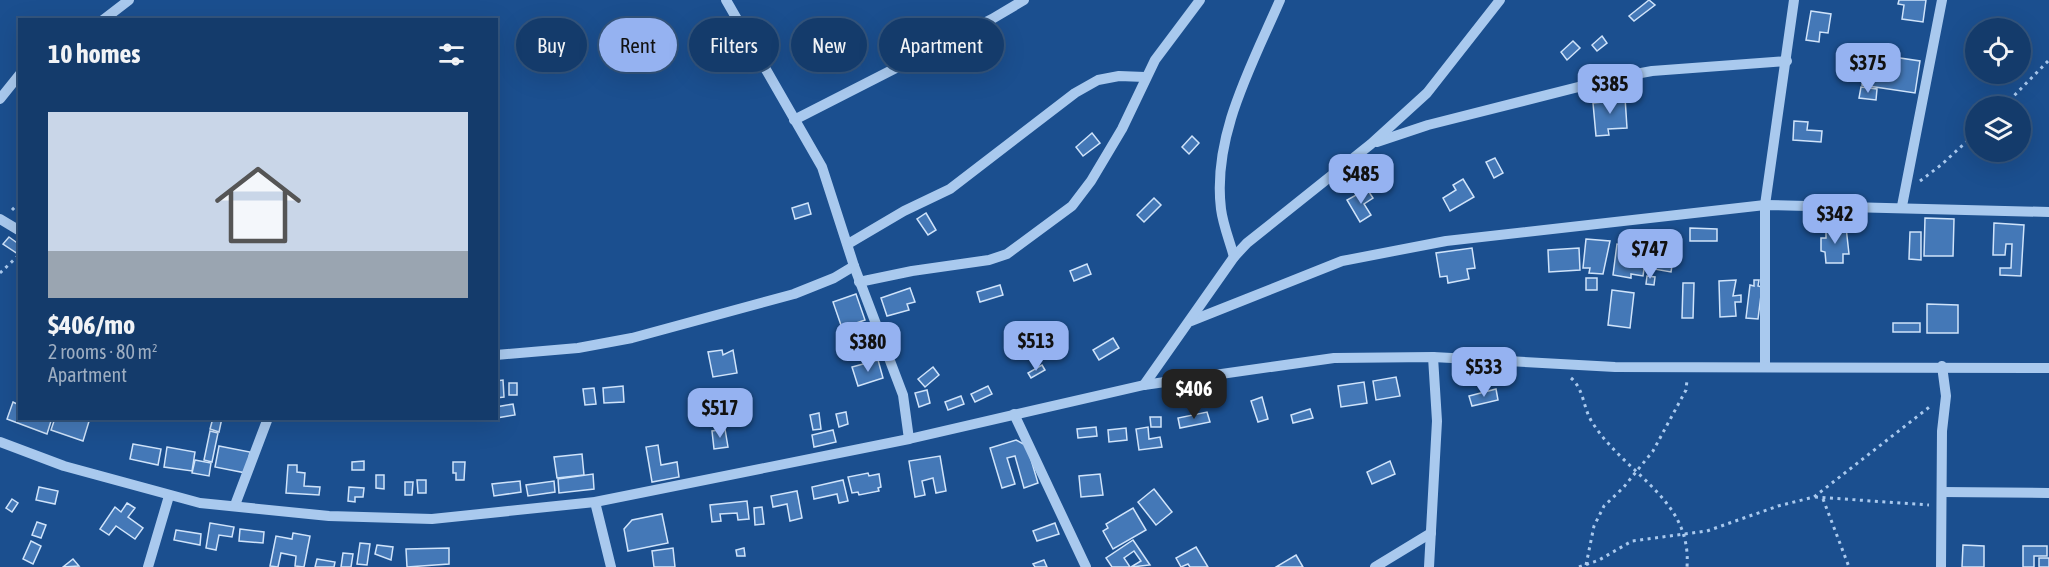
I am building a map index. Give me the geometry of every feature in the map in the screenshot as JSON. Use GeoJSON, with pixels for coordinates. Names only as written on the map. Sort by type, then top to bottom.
{"type":"FeatureCollection","features":[{"type":"Feature","properties":{"kind":"street"},"geometry":{"type":"LineString","coordinates":[[106,18],[129,0]]}},
{"type":"Feature","properties":{"kind":"street"},"geometry":{"type":"LineString","coordinates":[[726,0],[822,167],[859,282],[903,395],[909,439]]}},
{"type":"Feature","properties":{"kind":"street"},"geometry":{"type":"LineString","coordinates":[[794,120],[992,19],[1024,0]]}},
{"type":"Feature","properties":{"kind":"street"},"geometry":{"type":"LineString","coordinates":[[859,282],[1007,255],[1072,207],[1091,181],[1133,108],[1145,77],[1200,0]]}},
{"type":"Feature","properties":{"kind":"street"},"geometry":{"type":"LineString","coordinates":[[1234,257],[1221,210],[1220,181],[1224,144],[1230,120],[1280,0]]}},
{"type":"Feature","properties":{"kind":"street"},"geometry":{"type":"LineString","coordinates":[[1144,385],[1234,257],[1262,229],[1371,144],[1426,93],[1500,0]]}},
{"type":"Feature","properties":{"kind":"street"},"geometry":{"type":"LineString","coordinates":[[1765,367],[1765,205],[1794,0]]}},
{"type":"Feature","properties":{"kind":"street"},"geometry":{"type":"LineString","coordinates":[[1902,207],[1942,0]]}},
{"type":"Feature","properties":{"kind":"street"},"geometry":{"type":"LineString","coordinates":[[1371,144],[1428,125],[1614,78],[1652,71],[1787,61]]}},
{"type":"Feature","properties":{"kind":"street"},"geometry":{"type":"LineString","coordinates":[[848,244],[904,211],[950,189],[1075,93],[1098,80],[1119,76],[1145,77]]}},
{"type":"Feature","properties":{"kind":"street"},"geometry":{"type":"LineString","coordinates":[[0,99],[18,77]]}},
{"type":"Feature","properties":{"kind":"street"},"geometry":{"type":"LineString","coordinates":[[1191,321],[1317,270],[1370,254],[1446,241],[1765,205],[2049,211]]}},
{"type":"Feature","properties":{"kind":"street"},"geometry":{"type":"LineString","coordinates":[[0,219],[18,230]]}},
{"type":"Feature","properties":{"kind":"street"},"geometry":{"type":"LineString","coordinates":[[498,355],[588,347],[632,338],[794,294],[834,278],[854,266]]}},
{"type":"Feature","properties":{"kind":"street"},"geometry":{"type":"LineString","coordinates":[[1429,567],[1437,421],[1432,357]]}},
{"type":"Feature","properties":{"kind":"street"},"geometry":{"type":"LineString","coordinates":[[0,442],[64,465],[169,496],[200,502],[329,516],[432,519],[595,502],[909,439],[1144,385],[1335,358],[1432,357],[1556,365],[2049,368]]}},
{"type":"Feature","properties":{"kind":"street"},"geometry":{"type":"LineString","coordinates":[[1941,567],[1942,431],[1946,396],[1942,366]]}},
{"type":"Feature","properties":{"kind":"street"},"geometry":{"type":"LineString","coordinates":[[1014,414],[1086,567]]}},
{"type":"Feature","properties":{"kind":"street"},"geometry":{"type":"LineString","coordinates":[[235,505],[267,420]]}},
{"type":"Feature","properties":{"kind":"street"},"geometry":{"type":"LineString","coordinates":[[1942,492],[2049,493]]}},
{"type":"Feature","properties":{"kind":"street"},"geometry":{"type":"LineString","coordinates":[[148,567],[169,496]]}},
{"type":"Feature","properties":{"kind":"street"},"geometry":{"type":"LineString","coordinates":[[595,502],[611,567]]}},
{"type":"Feature","properties":{"kind":"street"},"geometry":{"type":"LineString","coordinates":[[1375,567],[1431,533]]}},
{"type":"Feature","properties":{"kind":"path"},"geometry":{"type":"LineString","coordinates":[[2014,96],[2049,60]]}},
{"type":"Feature","properties":{"kind":"path"},"geometry":{"type":"LineString","coordinates":[[1905,192],[1941,165],[1965,143]]}},
{"type":"Feature","properties":{"kind":"path"},"geometry":{"type":"LineString","coordinates":[[0,273],[18,256]]}},
{"type":"Feature","properties":{"kind":"path"},"geometry":{"type":"LineString","coordinates":[[1556,365],[1579,385],[1583,403],[1592,422],[1617,455],[1666,502],[1685,534],[1687,567]]}},
{"type":"Feature","properties":{"kind":"path"},"geometry":{"type":"LineString","coordinates":[[1586,566],[1598,517],[1604,506],[1623,488],[1653,451],[1686,390],[1688,366]]}},
{"type":"Feature","properties":{"kind":"path"},"geometry":{"type":"LineString","coordinates":[[1579,567],[1586,566],[1632,541],[1685,534],[1727,525],[1778,506],[1814,497],[1836,482],[1923,411],[1946,396]]}},
{"type":"Feature","properties":{"kind":"path"},"geometry":{"type":"LineString","coordinates":[[1814,497],[1942,506]]}},
{"type":"Feature","properties":{"kind":"path"},"geometry":{"type":"LineString","coordinates":[[1822,498],[1848,567]]}},
{"type":"Feature","properties":{"kind":"building"},"geometry":{"type":"Polygon","coordinates":[[[1649,0],[1655,5],[1634,21],[1629,16],[1649,0]]]}},
{"type":"Feature","properties":{"kind":"building"},"geometry":{"type":"Polygon","coordinates":[[[1899,0],[1926,0],[1923,22],[1902,19],[1904,5],[1898,4],[1899,0]]]}},
{"type":"Feature","properties":{"kind":"building"},"geometry":{"type":"Polygon","coordinates":[[[1811,11],[1831,14],[1828,33],[1820,32],[1819,42],[1806,40],[1811,11]]]}},
{"type":"Feature","properties":{"kind":"building"},"geometry":{"type":"Polygon","coordinates":[[[1602,36],[1607,43],[1597,51],[1592,45],[1602,36]]]}},
{"type":"Feature","properties":{"kind":"building"},"geometry":{"type":"Polygon","coordinates":[[[1573,41],[1580,48],[1567,60],[1561,52],[1573,41]]]}},
{"type":"Feature","properties":{"kind":"building"},"geometry":{"type":"Polygon","coordinates":[[[1866,53],[1920,61],[1915,93],[1862,85],[1866,53]],[[1876,66],[1875,74],[1895,77],[1897,69],[1876,66]]]}},
{"type":"Feature","properties":{"kind":"building"},"geometry":{"type":"Polygon","coordinates":[[[1861,87],[1877,89],[1876,100],[1859,98],[1861,87]]]}},
{"type":"Feature","properties":{"kind":"building"},"geometry":{"type":"Polygon","coordinates":[[[1618,96],[1618,98],[1625,97],[1627,128],[1608,129],[1609,135],[1596,136],[1593,103],[1602,102],[1602,97],[1618,96]]]}},
{"type":"Feature","properties":{"kind":"building"},"geometry":{"type":"Polygon","coordinates":[[[1794,121],[1808,122],[1807,130],[1822,131],[1821,142],[1793,140],[1794,121]]]}},
{"type":"Feature","properties":{"kind":"building"},"geometry":{"type":"Polygon","coordinates":[[[1092,133],[1100,143],[1083,156],[1076,147],[1092,133]]]}},
{"type":"Feature","properties":{"kind":"building"},"geometry":{"type":"Polygon","coordinates":[[[1192,136],[1199,143],[1189,154],[1182,147],[1192,136]]]}},
{"type":"Feature","properties":{"kind":"building"},"geometry":{"type":"Polygon","coordinates":[[[1495,158],[1503,173],[1494,178],[1486,162],[1495,158]]]}},
{"type":"Feature","properties":{"kind":"building"},"geometry":{"type":"Polygon","coordinates":[[[1463,179],[1474,197],[1450,211],[1443,198],[1456,190],[1453,185],[1463,179]]]}},
{"type":"Feature","properties":{"kind":"building"},"geometry":{"type":"Polygon","coordinates":[[[1367,189],[1373,198],[1364,204],[1371,215],[1360,222],[1347,200],[1367,189]]]}},
{"type":"Feature","properties":{"kind":"building"},"geometry":{"type":"Polygon","coordinates":[[[1154,198],[1161,205],[1144,222],[1137,215],[1154,198]]]}},
{"type":"Feature","properties":{"kind":"building"},"geometry":{"type":"Polygon","coordinates":[[[808,203],[811,214],[795,219],[792,208],[808,203]]]}},
{"type":"Feature","properties":{"kind":"building"},"geometry":{"type":"Polygon","coordinates":[[[926,213],[936,230],[928,235],[917,219],[926,213]]]}},
{"type":"Feature","properties":{"kind":"building"},"geometry":{"type":"Polygon","coordinates":[[[1925,218],[1954,219],[1953,256],[1924,256],[1925,218]]]}},
{"type":"Feature","properties":{"kind":"building"},"geometry":{"type":"Polygon","coordinates":[[[1994,223],[2024,225],[2021,276],[2000,275],[2000,268],[2011,268],[2012,244],[2006,244],[2005,255],[1993,255],[1994,223]]]}},
{"type":"Feature","properties":{"kind":"building"},"geometry":{"type":"Polygon","coordinates":[[[1826,227],[1846,227],[1849,254],[1843,254],[1843,263],[1826,263],[1825,252],[1821,251],[1821,238],[1826,238],[1826,227]]]}},
{"type":"Feature","properties":{"kind":"building"},"geometry":{"type":"Polygon","coordinates":[[[1690,228],[1717,229],[1717,241],[1690,241],[1690,228]]]}},
{"type":"Feature","properties":{"kind":"building"},"geometry":{"type":"Polygon","coordinates":[[[1655,231],[1677,235],[1671,272],[1648,268],[1655,231]]]}},
{"type":"Feature","properties":{"kind":"building"},"geometry":{"type":"Polygon","coordinates":[[[1910,232],[1921,232],[1921,260],[1909,259],[1910,232]]]}},
{"type":"Feature","properties":{"kind":"building"},"geometry":{"type":"Polygon","coordinates":[[[1624,235],[1641,237],[1641,254],[1646,255],[1643,276],[1631,274],[1631,278],[1613,275],[1617,244],[1623,245],[1624,235]]]}},
{"type":"Feature","properties":{"kind":"building"},"geometry":{"type":"Polygon","coordinates":[[[9,237],[18,244],[18,254],[3,244],[9,237]]]}},
{"type":"Feature","properties":{"kind":"building"},"geometry":{"type":"Polygon","coordinates":[[[1586,239],[1610,241],[1603,274],[1589,273],[1590,268],[1583,268],[1586,239]]]}},
{"type":"Feature","properties":{"kind":"building"},"geometry":{"type":"Polygon","coordinates":[[[1472,248],[1475,268],[1467,269],[1469,279],[1448,283],[1447,276],[1440,277],[1436,253],[1472,248]]]}},
{"type":"Feature","properties":{"kind":"building"},"geometry":{"type":"Polygon","coordinates":[[[1579,248],[1580,270],[1549,272],[1548,250],[1579,248]]]}},
{"type":"Feature","properties":{"kind":"building"},"geometry":{"type":"Polygon","coordinates":[[[1087,264],[1091,274],[1074,281],[1070,271],[1087,264]]]}},
{"type":"Feature","properties":{"kind":"building"},"geometry":{"type":"Polygon","coordinates":[[[1647,276],[1655,277],[1654,285],[1646,284],[1647,276]]]}},
{"type":"Feature","properties":{"kind":"building"},"geometry":{"type":"Polygon","coordinates":[[[1586,278],[1597,278],[1597,290],[1586,290],[1586,278]]]}},
{"type":"Feature","properties":{"kind":"building"},"geometry":{"type":"Polygon","coordinates":[[[1736,280],[1733,296],[1741,295],[1741,302],[1735,302],[1736,316],[1720,317],[1719,281],[1736,280]]]}},
{"type":"Feature","properties":{"kind":"building"},"geometry":{"type":"Polygon","coordinates":[[[1754,280],[1759,280],[1758,286],[1762,287],[1758,319],[1746,318],[1750,285],[1754,286],[1754,280]]]}},
{"type":"Feature","properties":{"kind":"building"},"geometry":{"type":"Polygon","coordinates":[[[1683,283],[1694,283],[1693,318],[1682,318],[1683,283]]]}},
{"type":"Feature","properties":{"kind":"building"},"geometry":{"type":"Polygon","coordinates":[[[1000,285],[1003,295],[980,302],[977,292],[1000,285]]]}},
{"type":"Feature","properties":{"kind":"building"},"geometry":{"type":"Polygon","coordinates":[[[910,288],[915,302],[907,304],[909,310],[887,316],[881,298],[910,288]]]}},
{"type":"Feature","properties":{"kind":"building"},"geometry":{"type":"Polygon","coordinates":[[[1612,290],[1634,293],[1630,328],[1608,325],[1612,290]]]}},
{"type":"Feature","properties":{"kind":"building"},"geometry":{"type":"Polygon","coordinates":[[[856,294],[865,320],[842,328],[833,302],[856,294]]]}},
{"type":"Feature","properties":{"kind":"building"},"geometry":{"type":"Polygon","coordinates":[[[1927,304],[1958,305],[1958,333],[1927,333],[1927,304]]]}},
{"type":"Feature","properties":{"kind":"building"},"geometry":{"type":"Polygon","coordinates":[[[1893,323],[1920,323],[1920,332],[1893,332],[1893,323]]]}},
{"type":"Feature","properties":{"kind":"building"},"geometry":{"type":"Polygon","coordinates":[[[1113,338],[1119,348],[1099,360],[1093,350],[1113,338]]]}},
{"type":"Feature","properties":{"kind":"building"},"geometry":{"type":"Polygon","coordinates":[[[722,350],[723,355],[733,350],[737,373],[713,377],[708,352],[722,350]]]}},
{"type":"Feature","properties":{"kind":"building"},"geometry":{"type":"Polygon","coordinates":[[[878,360],[883,378],[858,386],[852,367],[878,360]]]}},
{"type":"Feature","properties":{"kind":"building"},"geometry":{"type":"Polygon","coordinates":[[[1042,365],[1045,370],[1031,378],[1028,373],[1042,365]]]}},
{"type":"Feature","properties":{"kind":"building"},"geometry":{"type":"Polygon","coordinates":[[[933,367],[939,375],[925,387],[918,379],[933,367]]]}},
{"type":"Feature","properties":{"kind":"building"},"geometry":{"type":"Polygon","coordinates":[[[1396,377],[1400,396],[1376,400],[1373,381],[1396,377]]]}},
{"type":"Feature","properties":{"kind":"building"},"geometry":{"type":"Polygon","coordinates":[[[503,380],[504,397],[498,398],[498,381],[503,380]]]}},
{"type":"Feature","properties":{"kind":"building"},"geometry":{"type":"Polygon","coordinates":[[[1364,382],[1367,403],[1341,407],[1338,386],[1364,382]]]}},
{"type":"Feature","properties":{"kind":"building"},"geometry":{"type":"Polygon","coordinates":[[[509,383],[517,383],[517,395],[509,395],[509,383]]]}},
{"type":"Feature","properties":{"kind":"building"},"geometry":{"type":"Polygon","coordinates":[[[623,386],[624,402],[604,403],[603,388],[623,386]]]}},
{"type":"Feature","properties":{"kind":"building"},"geometry":{"type":"Polygon","coordinates":[[[988,386],[992,394],[975,402],[971,394],[988,386]]]}},
{"type":"Feature","properties":{"kind":"building"},"geometry":{"type":"Polygon","coordinates":[[[594,388],[596,404],[585,405],[583,389],[594,388]]]}},
{"type":"Feature","properties":{"kind":"building"},"geometry":{"type":"Polygon","coordinates":[[[1496,389],[1498,400],[1472,406],[1469,396],[1496,389]]]}},
{"type":"Feature","properties":{"kind":"building"},"geometry":{"type":"Polygon","coordinates":[[[927,390],[930,403],[919,407],[915,393],[927,390]]]}},
{"type":"Feature","properties":{"kind":"building"},"geometry":{"type":"Polygon","coordinates":[[[961,396],[964,404],[948,410],[945,402],[961,396]]]}},
{"type":"Feature","properties":{"kind":"building"},"geometry":{"type":"Polygon","coordinates":[[[1262,397],[1268,419],[1258,422],[1251,401],[1262,397]]]}},
{"type":"Feature","properties":{"kind":"building"},"geometry":{"type":"Polygon","coordinates":[[[13,402],[18,404],[18,420],[51,420],[47,434],[7,419],[13,402]]]}},
{"type":"Feature","properties":{"kind":"building"},"geometry":{"type":"Polygon","coordinates":[[[513,404],[515,415],[498,418],[498,407],[513,404]]]}},
{"type":"Feature","properties":{"kind":"building"},"geometry":{"type":"Polygon","coordinates":[[[1310,409],[1313,418],[1293,423],[1291,415],[1310,409]]]}},
{"type":"Feature","properties":{"kind":"building"},"geometry":{"type":"Polygon","coordinates":[[[846,412],[848,424],[839,427],[836,414],[846,412]]]}},
{"type":"Feature","properties":{"kind":"building"},"geometry":{"type":"Polygon","coordinates":[[[1207,412],[1210,422],[1180,428],[1178,418],[1207,412]]]}},
{"type":"Feature","properties":{"kind":"building"},"geometry":{"type":"Polygon","coordinates":[[[819,413],[821,429],[813,430],[810,415],[819,413]]]}},
{"type":"Feature","properties":{"kind":"building"},"geometry":{"type":"Polygon","coordinates":[[[1150,417],[1161,417],[1161,427],[1151,427],[1150,417]]]}},
{"type":"Feature","properties":{"kind":"building"},"geometry":{"type":"Polygon","coordinates":[[[54,420],[89,420],[83,441],[51,430],[54,420]]]}},
{"type":"Feature","properties":{"kind":"building"},"geometry":{"type":"Polygon","coordinates":[[[212,420],[222,420],[219,432],[210,429],[212,420]]]}},
{"type":"Feature","properties":{"kind":"building"},"geometry":{"type":"Polygon","coordinates":[[[1096,427],[1097,436],[1078,438],[1077,429],[1096,427]]]}},
{"type":"Feature","properties":{"kind":"building"},"geometry":{"type":"Polygon","coordinates":[[[1148,427],[1149,439],[1160,437],[1162,447],[1139,450],[1136,429],[1148,427]]]}},
{"type":"Feature","properties":{"kind":"building"},"geometry":{"type":"Polygon","coordinates":[[[1126,428],[1127,440],[1109,442],[1108,430],[1126,428]]]}},
{"type":"Feature","properties":{"kind":"building"},"geometry":{"type":"Polygon","coordinates":[[[725,429],[728,447],[714,449],[712,431],[725,429]]]}},
{"type":"Feature","properties":{"kind":"building"},"geometry":{"type":"Polygon","coordinates":[[[833,430],[836,442],[814,447],[812,435],[833,430]]]}},
{"type":"Feature","properties":{"kind":"building"},"geometry":{"type":"Polygon","coordinates":[[[210,431],[218,433],[212,462],[204,460],[210,431]]]}},
{"type":"Feature","properties":{"kind":"building"},"geometry":{"type":"Polygon","coordinates":[[[1016,440],[1027,446],[1038,483],[1024,488],[1015,456],[1007,458],[1015,484],[1002,488],[990,448],[1016,440]]]}},
{"type":"Feature","properties":{"kind":"building"},"geometry":{"type":"Polygon","coordinates":[[[133,444],[161,449],[158,465],[130,459],[133,444]]]}},
{"type":"Feature","properties":{"kind":"building"},"geometry":{"type":"Polygon","coordinates":[[[658,445],[661,465],[677,462],[679,477],[652,482],[646,447],[658,445]]]}},
{"type":"Feature","properties":{"kind":"building"},"geometry":{"type":"Polygon","coordinates":[[[219,446],[250,452],[246,473],[215,467],[219,446]]]}},
{"type":"Feature","properties":{"kind":"building"},"geometry":{"type":"Polygon","coordinates":[[[167,447],[195,452],[192,471],[164,467],[167,447]]]}},
{"type":"Feature","properties":{"kind":"building"},"geometry":{"type":"Polygon","coordinates":[[[582,454],[584,475],[557,478],[554,457],[582,454]]]}},
{"type":"Feature","properties":{"kind":"building"},"geometry":{"type":"Polygon","coordinates":[[[940,456],[946,491],[936,493],[933,478],[922,481],[925,495],[915,497],[909,461],[940,456]]]}},
{"type":"Feature","properties":{"kind":"building"},"geometry":{"type":"Polygon","coordinates":[[[195,460],[211,463],[209,476],[192,473],[195,460]]]}},
{"type":"Feature","properties":{"kind":"building"},"geometry":{"type":"Polygon","coordinates":[[[364,461],[364,470],[352,470],[352,462],[364,461]]]}},
{"type":"Feature","properties":{"kind":"building"},"geometry":{"type":"Polygon","coordinates":[[[1390,461],[1395,474],[1372,484],[1367,472],[1390,461]]]}},
{"type":"Feature","properties":{"kind":"building"},"geometry":{"type":"Polygon","coordinates":[[[453,462],[465,462],[464,480],[456,480],[456,473],[453,473],[453,462]]]}},
{"type":"Feature","properties":{"kind":"building"},"geometry":{"type":"Polygon","coordinates":[[[288,465],[297,465],[297,472],[305,473],[304,486],[320,487],[319,495],[286,493],[288,465]]]}},
{"type":"Feature","properties":{"kind":"building"},"geometry":{"type":"Polygon","coordinates":[[[868,473],[869,476],[879,474],[881,487],[878,488],[879,491],[859,495],[858,492],[852,493],[848,477],[868,473]]]}},
{"type":"Feature","properties":{"kind":"building"},"geometry":{"type":"Polygon","coordinates":[[[593,474],[594,489],[559,493],[558,479],[593,474]]]}},
{"type":"Feature","properties":{"kind":"building"},"geometry":{"type":"Polygon","coordinates":[[[1100,474],[1103,495],[1081,497],[1079,476],[1100,474]]]}},
{"type":"Feature","properties":{"kind":"building"},"geometry":{"type":"Polygon","coordinates":[[[376,475],[384,475],[384,489],[376,488],[376,475]]]}},
{"type":"Feature","properties":{"kind":"building"},"geometry":{"type":"Polygon","coordinates":[[[417,480],[426,480],[426,493],[418,493],[417,480]]]}},
{"type":"Feature","properties":{"kind":"building"},"geometry":{"type":"Polygon","coordinates":[[[843,480],[848,501],[839,503],[837,494],[814,499],[812,487],[843,480]]]}},
{"type":"Feature","properties":{"kind":"building"},"geometry":{"type":"Polygon","coordinates":[[[520,481],[521,492],[494,496],[492,484],[520,481]]]}},
{"type":"Feature","properties":{"kind":"building"},"geometry":{"type":"Polygon","coordinates":[[[554,481],[555,492],[528,496],[526,485],[554,481]]]}},
{"type":"Feature","properties":{"kind":"building"},"geometry":{"type":"Polygon","coordinates":[[[405,482],[413,482],[412,495],[405,495],[405,482]]]}},
{"type":"Feature","properties":{"kind":"building"},"geometry":{"type":"Polygon","coordinates":[[[39,487],[58,491],[55,504],[36,500],[39,487]]]}},
{"type":"Feature","properties":{"kind":"building"},"geometry":{"type":"Polygon","coordinates":[[[349,487],[364,488],[363,497],[355,497],[355,502],[348,501],[349,487]]]}},
{"type":"Feature","properties":{"kind":"building"},"geometry":{"type":"Polygon","coordinates":[[[1154,489],[1172,512],[1156,525],[1138,502],[1154,489]]]}},
{"type":"Feature","properties":{"kind":"building"},"geometry":{"type":"Polygon","coordinates":[[[797,491],[802,518],[790,521],[787,504],[773,507],[771,496],[797,491]]]}},
{"type":"Feature","properties":{"kind":"building"},"geometry":{"type":"Polygon","coordinates":[[[12,499],[18,503],[12,512],[6,508],[12,499]]]}},
{"type":"Feature","properties":{"kind":"building"},"geometry":{"type":"Polygon","coordinates":[[[747,501],[749,519],[738,520],[737,513],[720,514],[721,521],[712,522],[710,505],[747,501]]]}},
{"type":"Feature","properties":{"kind":"building"},"geometry":{"type":"Polygon","coordinates":[[[127,503],[135,508],[128,517],[143,528],[135,539],[116,526],[109,535],[100,529],[115,507],[121,512],[127,503]]]}},
{"type":"Feature","properties":{"kind":"building"},"geometry":{"type":"Polygon","coordinates":[[[762,507],[764,524],[755,525],[754,508],[762,507]]]}},
{"type":"Feature","properties":{"kind":"building"},"geometry":{"type":"Polygon","coordinates":[[[1133,508],[1146,530],[1113,549],[1103,531],[1108,528],[1106,524],[1133,508]]]}},
{"type":"Feature","properties":{"kind":"building"},"geometry":{"type":"Polygon","coordinates":[[[662,514],[668,543],[628,551],[624,529],[632,520],[662,514]]]}},
{"type":"Feature","properties":{"kind":"building"},"geometry":{"type":"Polygon","coordinates":[[[37,522],[46,525],[41,538],[32,535],[37,522]]]}},
{"type":"Feature","properties":{"kind":"building"},"geometry":{"type":"Polygon","coordinates":[[[210,523],[234,527],[232,537],[219,535],[216,550],[206,548],[210,523]]]}},
{"type":"Feature","properties":{"kind":"building"},"geometry":{"type":"Polygon","coordinates":[[[1055,523],[1059,534],[1037,541],[1033,531],[1055,523]]]}},
{"type":"Feature","properties":{"kind":"building"},"geometry":{"type":"Polygon","coordinates":[[[240,529],[264,532],[263,543],[239,541],[240,529]]]}},
{"type":"Feature","properties":{"kind":"building"},"geometry":{"type":"Polygon","coordinates":[[[176,530],[201,534],[200,545],[174,540],[176,530]]]}},
{"type":"Feature","properties":{"kind":"building"},"geometry":{"type":"Polygon","coordinates":[[[293,533],[310,536],[304,567],[295,566],[296,556],[281,553],[278,567],[270,566],[276,536],[292,539],[293,533]]]}},
{"type":"Feature","properties":{"kind":"building"},"geometry":{"type":"Polygon","coordinates":[[[1133,540],[1150,565],[1131,567],[1141,561],[1134,551],[1124,558],[1130,567],[1112,567],[1106,558],[1133,540]]]}},
{"type":"Feature","properties":{"kind":"building"},"geometry":{"type":"Polygon","coordinates":[[[31,541],[41,546],[33,564],[23,559],[31,541]]]}},
{"type":"Feature","properties":{"kind":"building"},"geometry":{"type":"Polygon","coordinates":[[[360,543],[370,544],[367,565],[357,564],[360,543]]]}},
{"type":"Feature","properties":{"kind":"building"},"geometry":{"type":"Polygon","coordinates":[[[377,545],[393,547],[391,560],[375,554],[377,545]]]}},
{"type":"Feature","properties":{"kind":"building"},"geometry":{"type":"Polygon","coordinates":[[[1963,545],[1984,546],[1984,567],[1962,567],[1963,545]]]}},
{"type":"Feature","properties":{"kind":"building"},"geometry":{"type":"Polygon","coordinates":[[[2023,546],[2047,546],[2047,556],[2034,556],[2034,567],[2023,567],[2023,546]]]}},
{"type":"Feature","properties":{"kind":"building"},"geometry":{"type":"Polygon","coordinates":[[[1196,547],[1208,567],[1190,567],[1188,564],[1181,567],[1176,558],[1196,547]]]}},
{"type":"Feature","properties":{"kind":"building"},"geometry":{"type":"Polygon","coordinates":[[[449,548],[449,564],[407,567],[406,549],[449,548]]]}},
{"type":"Feature","properties":{"kind":"building"},"geometry":{"type":"Polygon","coordinates":[[[673,548],[675,567],[654,567],[652,551],[673,548]]]}},
{"type":"Feature","properties":{"kind":"building"},"geometry":{"type":"Polygon","coordinates":[[[744,548],[745,556],[737,556],[736,550],[744,548]]]}},
{"type":"Feature","properties":{"kind":"building"},"geometry":{"type":"Polygon","coordinates":[[[343,553],[353,554],[351,567],[341,567],[343,553]]]}},
{"type":"Feature","properties":{"kind":"building"},"geometry":{"type":"Polygon","coordinates":[[[1296,555],[1303,567],[1276,567],[1296,555]]]}},
{"type":"Feature","properties":{"kind":"building"},"geometry":{"type":"Polygon","coordinates":[[[2039,558],[2049,558],[2049,567],[2039,567],[2039,558]]]}},
{"type":"Feature","properties":{"kind":"building"},"geometry":{"type":"Polygon","coordinates":[[[73,559],[79,566],[63,567],[73,559]]]}},
{"type":"Feature","properties":{"kind":"building"},"geometry":{"type":"Polygon","coordinates":[[[317,559],[335,562],[334,567],[315,567],[317,559]]]}},
{"type":"Feature","properties":{"kind":"building"},"geometry":{"type":"Polygon","coordinates":[[[1044,560],[1047,567],[1035,567],[1033,564],[1044,560]]]}}]}
